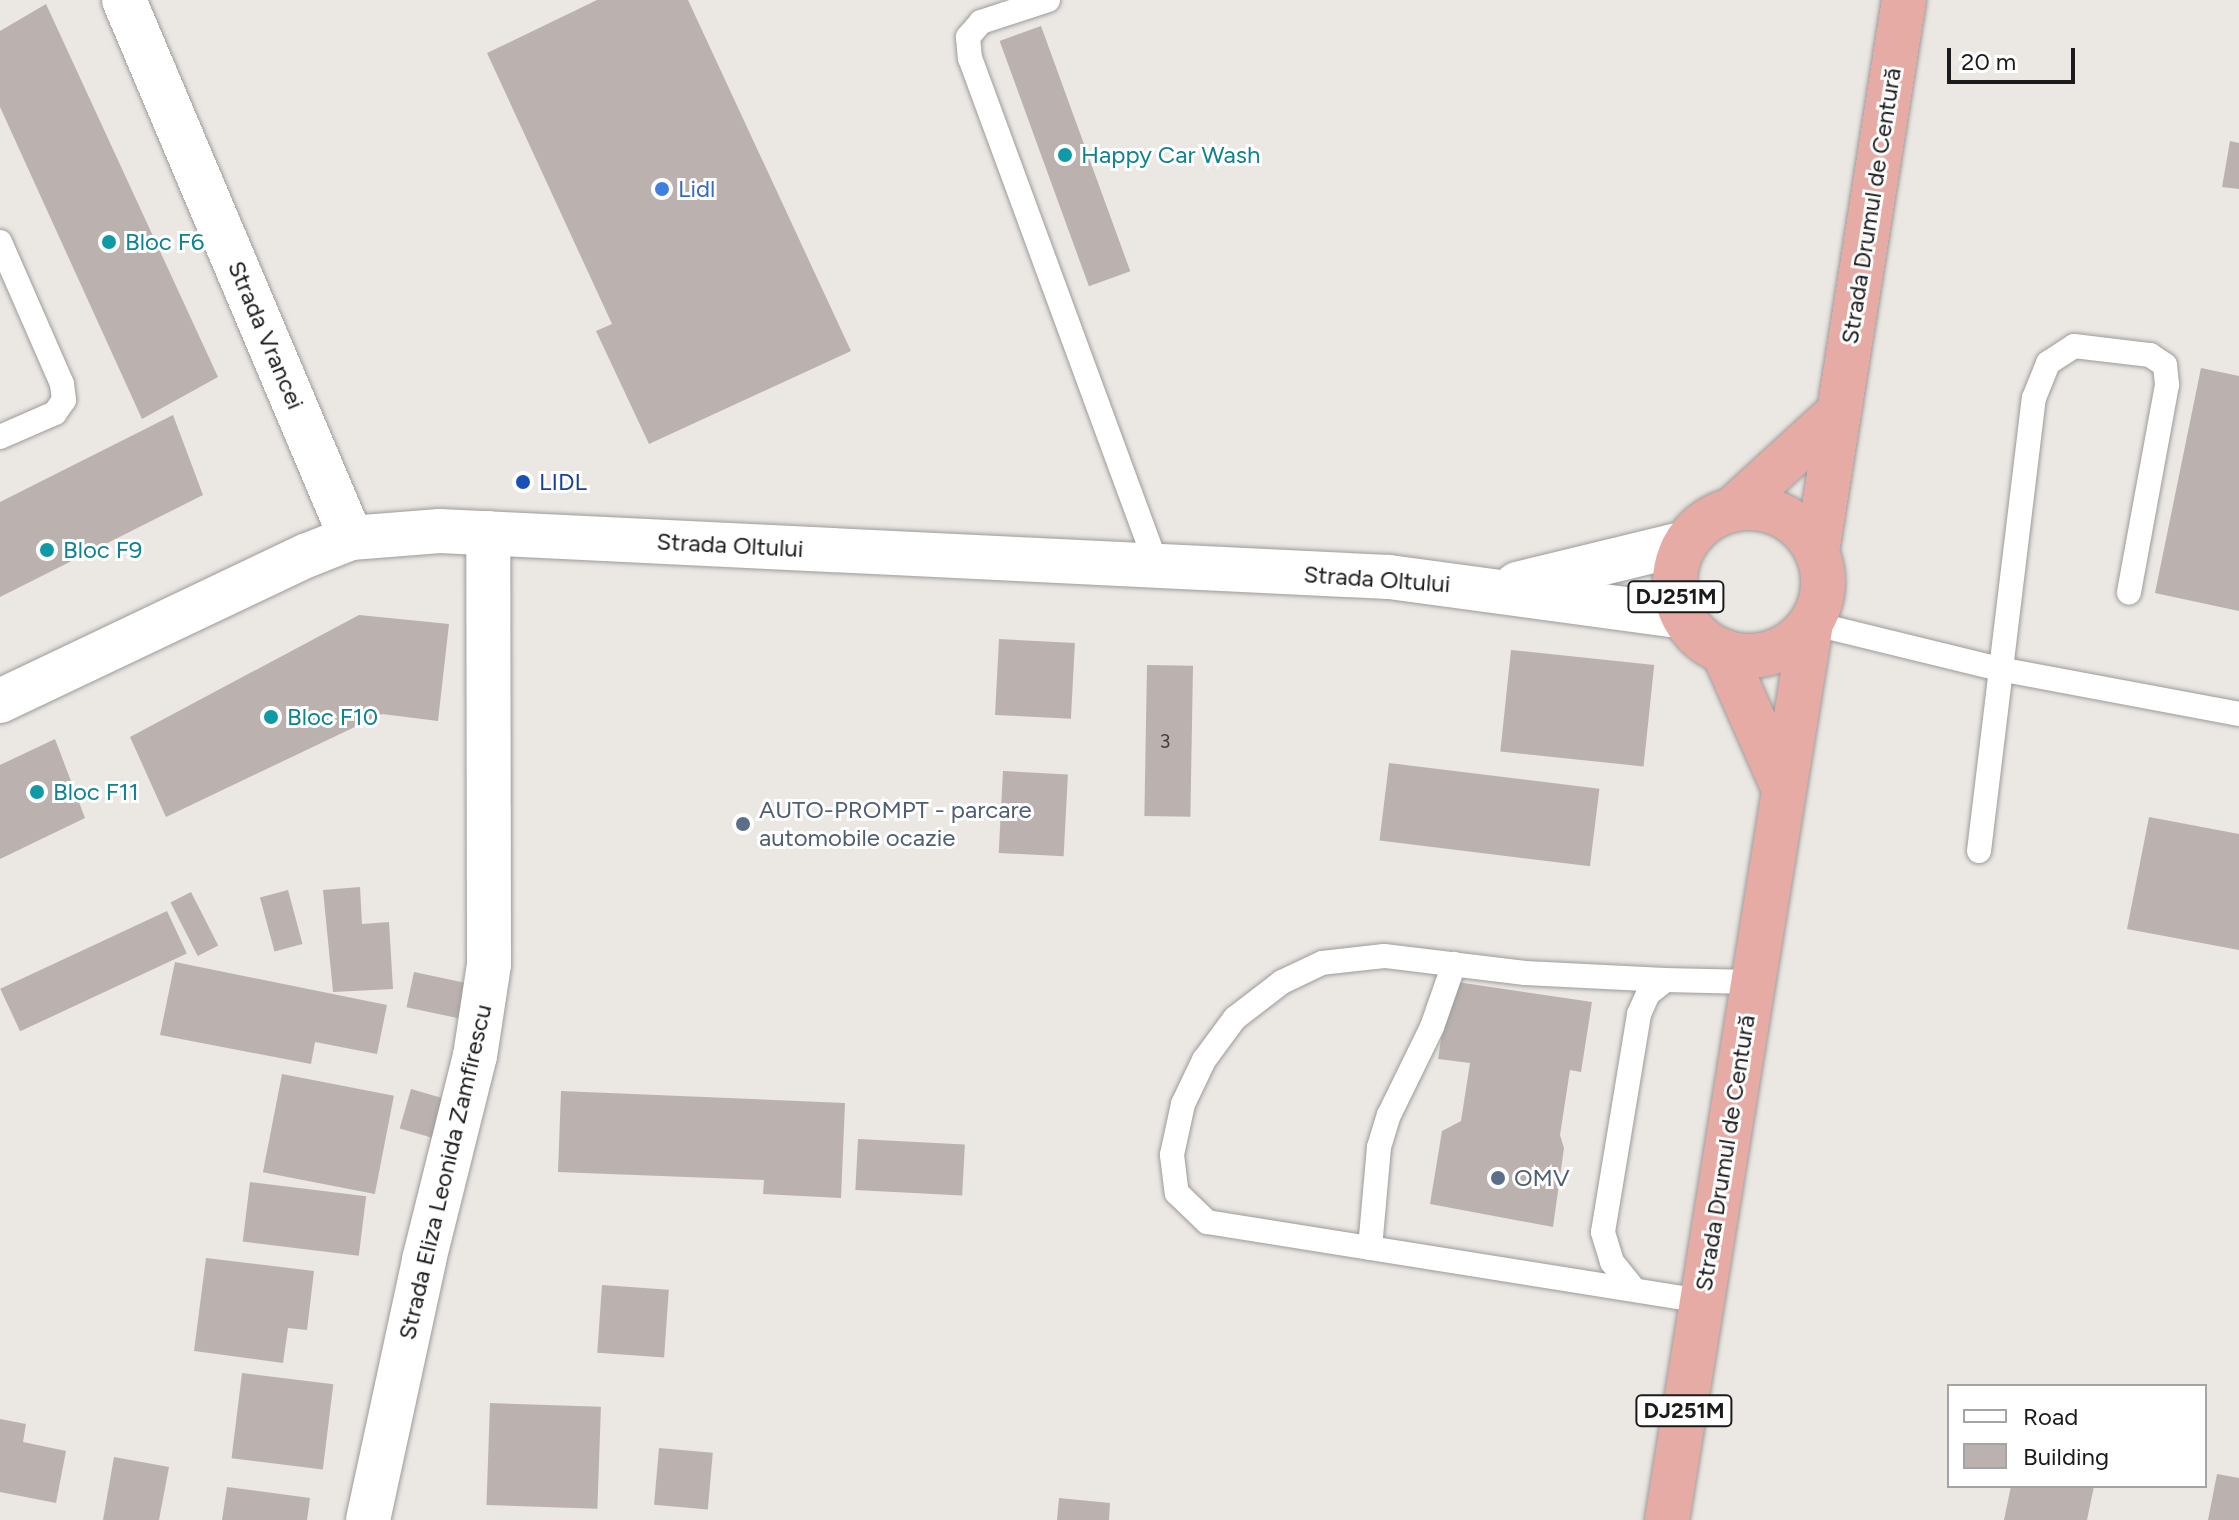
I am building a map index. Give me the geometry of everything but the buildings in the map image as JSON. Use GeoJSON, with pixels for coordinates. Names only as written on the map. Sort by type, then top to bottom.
{"type":"FeatureCollection","features":[{"type":"Feature","properties":{"kind":"highway","name":"Strada Drumul de Centură"},"geometry":{"type":"LineString","coordinates":[[1667,1520],[1783,787],[1811,623],[1818,610],[1823,582],[1817,552],[1904,0]]}},
{"type":"Feature","properties":{"kind":"highway"},"geometry":{"type":"LineString","coordinates":[[1733,509],[1839,412]]}},
{"type":"Feature","properties":{"kind":"highway"},"geometry":{"type":"LineString","coordinates":[[1685,543],[1705,521],[1733,509],[1750,507],[1783,516],[1809,537],[1817,552]]}},
{"type":"Feature","properties":{"kind":"highway","name":"DJ251M"},"geometry":{"type":"LineString","coordinates":[[1685,543],[1674,580],[1683,617],[1700,638],[1723,651],[1783,787]]}},
{"type":"Feature","properties":{"kind":"highway"},"geometry":{"type":"LineString","coordinates":[[1723,651],[1739,656],[1771,653],[1800,636],[1811,623]]}},
{"type":"Feature","properties":{"kind":"street","name":"Strada Vrancei"},"geometry":{"type":"LineString","coordinates":[[124,0],[351,538]]}},
{"type":"Feature","properties":{"kind":"street","name":"Strada Oltului"},"geometry":{"type":"LineString","coordinates":[[0,701],[308,555],[351,538],[440,531],[1389,577],[1683,617]]}},
{"type":"Feature","properties":{"kind":"street","name":"Strada Eliza Leonida Zamfirescu"},"geometry":{"type":"LineString","coordinates":[[368,1520],[424,1260],[475,1056],[489,964],[488,533]]}},
{"type":"Feature","properties":{"kind":"street","name":"Strada Oltului"},"geometry":{"type":"LineString","coordinates":[[1495,589],[1685,543]]}},
{"type":"Feature","properties":{"kind":"lane"},"geometry":{"type":"LineString","coordinates":[[1048,0],[981,22],[968,37],[970,58],[1157,566]]}},
{"type":"Feature","properties":{"kind":"lane"},"geometry":{"type":"LineString","coordinates":[[0,242],[62,384],[64,400],[55,413],[0,437]]}},
{"type":"Feature","properties":{"kind":"lane"},"geometry":{"type":"LineString","coordinates":[[1979,851],[2034,398],[2048,363],[2074,346],[2150,355],[2165,365],[2167,385],[2129,593]]}},
{"type":"Feature","properties":{"kind":"lane"},"geometry":{"type":"LineString","coordinates":[[1811,623],[1999,669],[2239,714]]}},
{"type":"Feature","properties":{"kind":"lane"},"geometry":{"type":"LineString","coordinates":[[1702,1301],[1207,1222],[1177,1193],[1172,1155],[1183,1104],[1204,1060],[1235,1018],[1282,982],[1322,963],[1384,956],[1525,973],[1751,982]]}},
{"type":"Feature","properties":{"kind":"lane"},"geometry":{"type":"LineString","coordinates":[[1370,1248],[1379,1147],[1389,1115],[1432,1027],[1454,964]]}},
{"type":"Feature","properties":{"kind":"lane"},"geometry":{"type":"LineString","coordinates":[[1633,1288],[1612,1262],[1603,1232],[1639,1014],[1648,994],[1665,980]]}},
{"type":"Feature","properties":{"kind":"place","name":"Happy Car Wash"},"geometry":{"type":"Point","coordinates":[1065,155]}},
{"type":"Feature","properties":{"kind":"place","name":"Lidl"},"geometry":{"type":"Point","coordinates":[662,189]}},
{"type":"Feature","properties":{"kind":"place","name":"Bloc F6"},"geometry":{"type":"Point","coordinates":[109,242]}},
{"type":"Feature","properties":{"kind":"place","name":"LIDL"},"geometry":{"type":"Point","coordinates":[523,482]}},
{"type":"Feature","properties":{"kind":"place","name":"Bloc F9"},"geometry":{"type":"Point","coordinates":[47,550]}},
{"type":"Feature","properties":{"kind":"place","name":"Bloc F10"},"geometry":{"type":"Point","coordinates":[271,717]}},
{"type":"Feature","properties":{"kind":"place","name":"Bloc F11"},"geometry":{"type":"Point","coordinates":[37,792]}},
{"type":"Feature","properties":{"kind":"place","name":"AUTO-PROMPT - parcare automobile ocazie"},"geometry":{"type":"Point","coordinates":[743,824]}},
{"type":"Feature","properties":{"kind":"place","name":"OMV"},"geometry":{"type":"Point","coordinates":[1498,1178]}}]}
